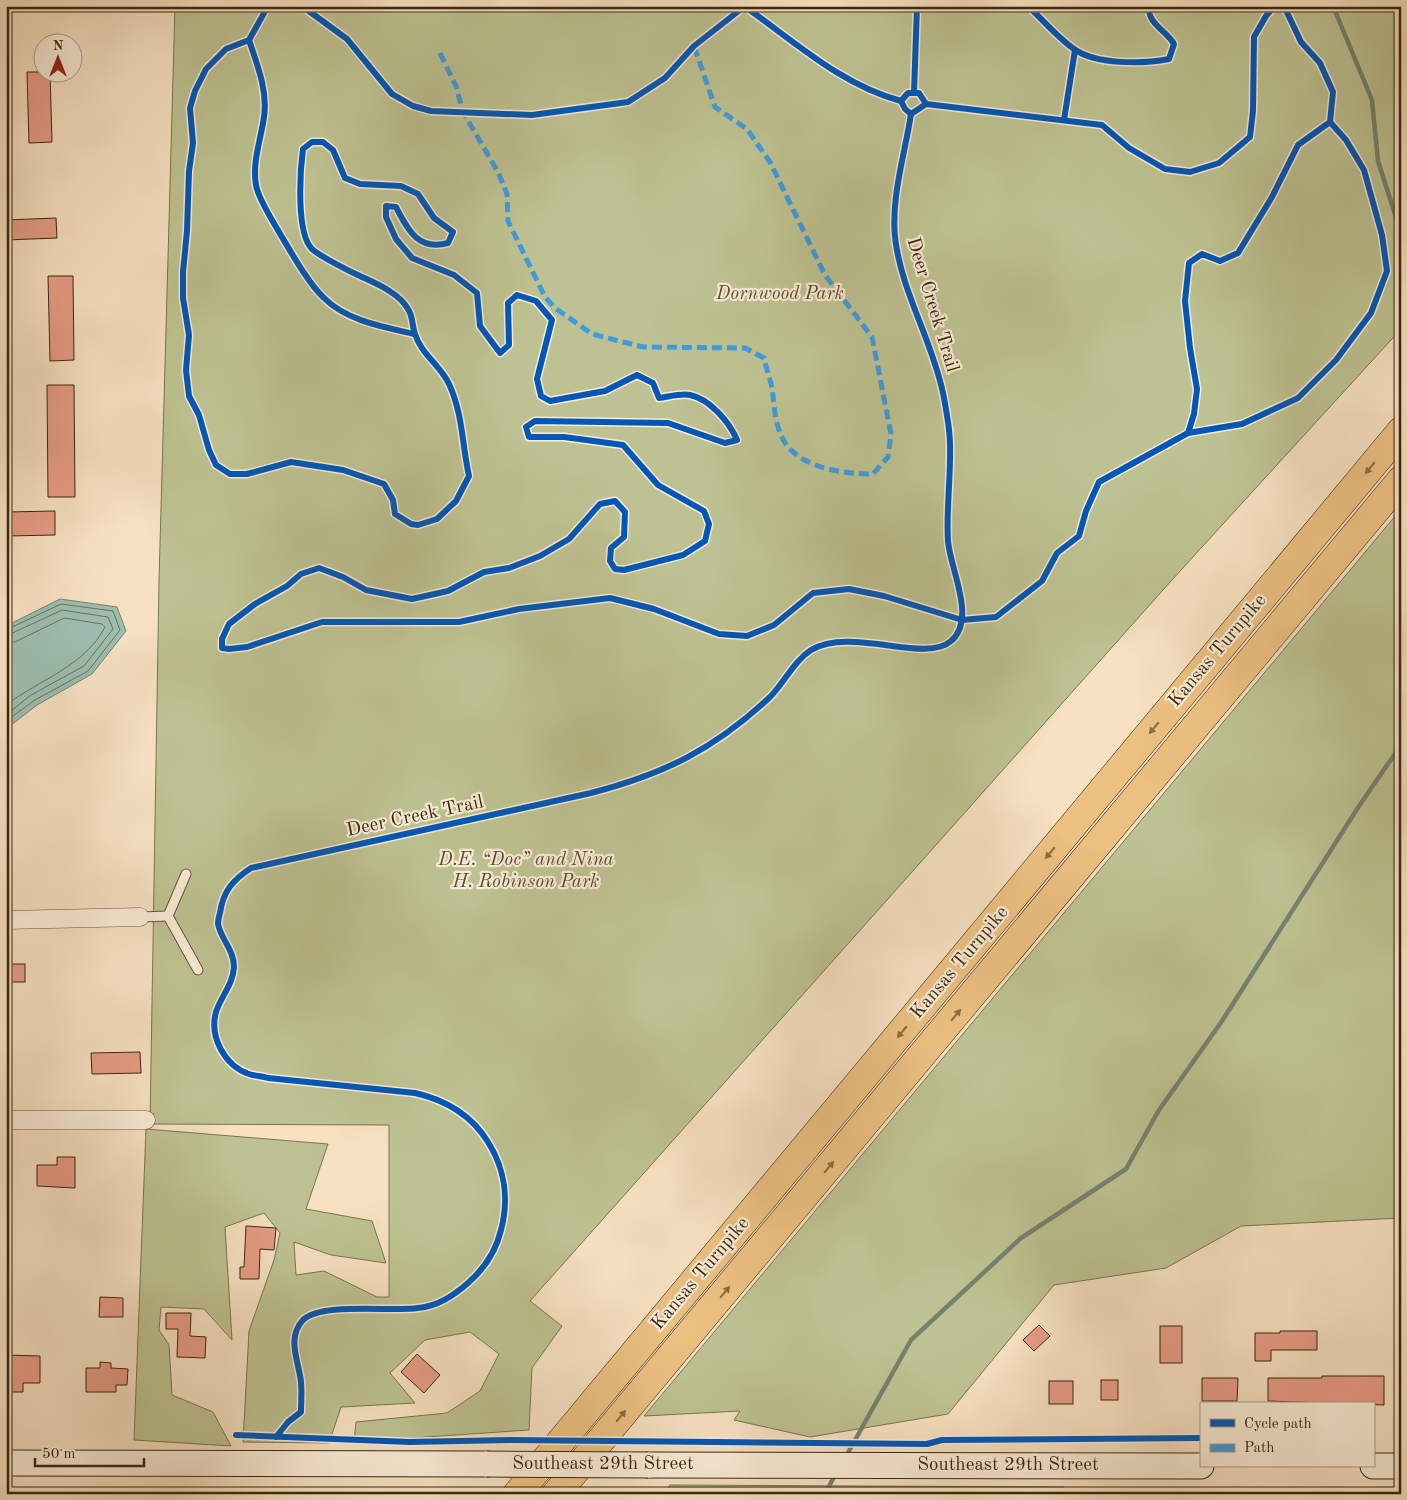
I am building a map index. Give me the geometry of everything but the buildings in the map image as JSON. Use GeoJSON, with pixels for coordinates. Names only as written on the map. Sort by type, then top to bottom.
{"type":"FeatureCollection","features":[{"type":"Feature","properties":{"kind":"highway","name":"Kansas Turnpike"},"geometry":{"type":"LineString","coordinates":[[517,1494],[1401,431]]}},
{"type":"Feature","properties":{"kind":"highway","name":"Kansas Turnpike"},"geometry":{"type":"LineString","coordinates":[[556,1494],[1401,480]]}},
{"type":"Feature","properties":{"kind":"main road","name":"Southeast 29th Street"},"geometry":{"type":"LineString","coordinates":[[6,1463],[1200,1466]]}},
{"type":"Feature","properties":{"kind":"main road"},"geometry":{"type":"LineString","coordinates":[[1374,1466],[1401,1466]]}},
{"type":"Feature","properties":{"kind":"street"},"geometry":{"type":"LineString","coordinates":[[6,920],[140,917]]}},
{"type":"Feature","properties":{"kind":"street"},"geometry":{"type":"LineString","coordinates":[[6,1120],[146,1120]]}},
{"type":"Feature","properties":{"kind":"lane"},"geometry":{"type":"LineString","coordinates":[[168,916],[186,874]]}},
{"type":"Feature","properties":{"kind":"lane"},"geometry":{"type":"LineString","coordinates":[[140,917],[168,916]]}},
{"type":"Feature","properties":{"kind":"lane"},"geometry":{"type":"LineString","coordinates":[[168,916],[198,970]]}},
{"type":"Feature","properties":{"kind":"green space"},"geometry":{"type":"Polygon","coordinates":[[[175,6],[1401,6],[1401,329],[1171,581],[530,1301],[562,1326],[532,1368],[529,1430],[354,1442],[356,1422],[447,1413],[480,1391],[499,1354],[470,1332],[425,1340],[390,1373],[415,1403],[341,1407],[329,1443],[243,1442],[249,1331],[274,1260],[280,1233],[264,1213],[225,1227],[232,1340],[204,1309],[161,1307],[159,1330],[169,1345],[172,1395],[213,1412],[231,1446],[134,1440],[146,1129],[328,1144],[306,1209],[372,1221],[386,1263],[331,1255],[294,1242],[296,1275],[324,1271],[377,1297],[389,1297],[389,1125],[150,1124],[159,581],[175,6]]]}},
{"type":"Feature","properties":{"kind":"green space"},"geometry":{"type":"Polygon","coordinates":[[[1401,509],[1401,1218],[1241,1226],[1166,1268],[1054,1285],[948,1414],[810,1437],[734,1420],[740,1411],[644,1416],[1401,509]]]}},
{"type":"Feature","properties":{"kind":"green space"},"geometry":{"type":"Polygon","coordinates":[[[670,1485],[1064,1487],[1064,1494],[664,1494],[670,1485]]]}},
{"type":"Feature","properties":{"kind":"water"},"geometry":{"type":"Polygon","coordinates":[[[60,599],[117,607],[126,631],[92,674],[37,705],[10,726],[6,726],[6,626],[60,599]]]}},
{"type":"Feature","properties":{"kind":"waterway"},"geometry":{"type":"LineString","coordinates":[[1333,6],[1372,100],[1378,161],[1401,233]]}},
{"type":"Feature","properties":{"kind":"waterway"},"geometry":{"type":"LineString","coordinates":[[845,1458],[911,1340],[1021,1238],[1126,1169],[1159,1110],[1222,1021],[1359,806],[1401,745]]}},
{"type":"Feature","properties":{"kind":"waterway"},"geometry":{"type":"LineString","coordinates":[[825,1494],[836,1473]]}},
{"type":"Feature","properties":{"kind":"marked path"},"geometry":{"type":"LineString","coordinates":[[440,53],[456,86],[463,112],[498,172],[507,194],[508,221],[545,297],[555,308],[592,334],[643,347],[745,348],[764,358],[772,388],[779,430],[785,443],[794,452],[805,460],[832,470],[873,474],[888,457],[891,434],[872,337],[825,275],[770,162],[747,129],[715,107],[694,46]]}},
{"type":"Feature","properties":{"kind":"cycle path"},"geometry":{"type":"LineString","coordinates":[[268,6],[249,40],[226,49],[206,69],[195,91],[190,108],[193,143],[189,171],[187,231],[183,272],[183,298],[189,335],[186,370],[189,396],[199,415],[209,450],[216,465],[230,474],[247,474],[291,462],[343,470],[384,484],[393,500],[395,514],[411,524],[418,525],[437,519],[456,501],[469,476],[460,418],[454,395],[441,371],[426,354],[418,341],[411,315],[404,303],[381,286],[322,256],[312,249],[307,241],[301,216],[301,172],[303,149],[312,142],[323,142],[333,150],[345,178],[360,184],[401,186],[418,194],[434,218],[453,232],[448,243],[429,244],[415,237],[396,207],[386,206],[386,217],[396,239],[412,258],[454,275],[477,293],[480,326],[500,353],[509,345],[508,303],[517,295],[536,301],[552,320],[537,379],[541,396],[550,401],[605,391],[637,375],[653,383],[659,398],[690,395],[705,401],[730,426],[737,440],[725,443],[668,423],[535,421],[526,427],[529,437],[564,437],[623,445],[658,485],[704,511],[709,524],[705,541],[683,555],[624,570],[615,569],[610,561],[611,548],[624,537],[625,512],[615,501],[600,504],[569,539],[540,556],[509,568],[484,572],[448,591],[412,599],[366,590],[343,577],[319,568],[301,574],[287,586],[255,604],[229,624],[222,639],[222,648],[229,649],[247,647],[322,622],[459,622],[519,609],[610,598],[654,609],[719,634],[747,636],[774,625],[813,593],[849,589],[884,596],[962,620],[996,617],[1042,581],[1057,553],[1079,536],[1086,511],[1099,482],[1188,433],[1194,414],[1197,389],[1185,301],[1189,263],[1202,254],[1220,261],[1238,253],[1272,197],[1298,145],[1330,122],[1333,92],[1320,63],[1301,42],[1284,6]]}},
{"type":"Feature","properties":{"kind":"cycle path"},"geometry":{"type":"LineString","coordinates":[[302,6],[347,39],[392,94],[413,106],[431,111],[532,115],[628,102],[665,78],[694,46],[745,6]]}},
{"type":"Feature","properties":{"kind":"cycle path"},"geometry":{"type":"LineString","coordinates":[[744,6],[838,73],[879,94],[901,101]]}},
{"type":"Feature","properties":{"kind":"cycle path"},"geometry":{"type":"LineString","coordinates":[[914,93],[917,6]]}},
{"type":"Feature","properties":{"kind":"cycle path"},"geometry":{"type":"LineString","coordinates":[[1028,6],[1062,40],[1083,54],[1107,61],[1120,62],[1146,62],[1169,59],[1174,44],[1154,22],[1149,12],[1150,6]]}},
{"type":"Feature","properties":{"kind":"cycle path"},"geometry":{"type":"LineString","coordinates":[[926,104],[919,93],[908,93],[901,101],[905,109],[911,114],[926,104],[1102,125],[1129,148],[1165,169],[1190,172],[1219,163],[1250,137],[1253,111],[1254,37],[1266,16],[1275,6]]}},
{"type":"Feature","properties":{"kind":"cycle path"},"geometry":{"type":"LineString","coordinates":[[249,40],[261,78],[265,107],[255,168],[256,185],[259,196],[269,215],[306,276],[318,292],[333,306],[366,322],[414,334]]}},
{"type":"Feature","properties":{"kind":"cycle path"},"geometry":{"type":"LineString","coordinates":[[1064,120],[1075,50]]}},
{"type":"Feature","properties":{"kind":"cycle path","name":"Deer Creek Trail"},"geometry":{"type":"LineString","coordinates":[[276,1437],[288,1422],[301,1412],[301,1382],[294,1342],[295,1334],[303,1320],[312,1314],[340,1309],[406,1309],[425,1307],[439,1303],[451,1296],[479,1272],[489,1259],[496,1245],[505,1207],[504,1185],[494,1152],[482,1133],[466,1117],[448,1105],[415,1093],[268,1078],[249,1074],[240,1070],[226,1057],[217,1040],[214,1022],[218,1006],[229,985],[234,967],[232,955],[218,924],[221,905],[226,892],[239,877],[251,868],[591,793],[617,786],[665,768],[708,745],[750,715],[770,697],[805,655],[811,650],[827,644],[846,642],[866,643],[924,649],[939,647],[951,641],[958,632],[962,620],[962,607],[948,541],[949,425],[938,373],[903,277],[895,237],[895,206],[911,114]]}},
{"type":"Feature","properties":{"kind":"cycle path"},"geometry":{"type":"LineString","coordinates":[[1188,433],[1242,424],[1298,398],[1336,360],[1371,313],[1387,271],[1382,235],[1364,170],[1346,140],[1330,122]]}},
{"type":"Feature","properties":{"kind":"cycle path"},"geometry":{"type":"LineString","coordinates":[[236,1435],[410,1442],[510,1440],[927,1444],[942,1440],[1200,1438]]}},
{"type":"Feature","properties":{"kind":"park label","name":"Dornwood Park"},"geometry":{"type":"Point","coordinates":[780,294]}},
{"type":"Feature","properties":{"kind":"park label","name":"D.E. “Doc” and Nina H. Robinson Park"},"geometry":{"type":"Point","coordinates":[526,871]}}]}
